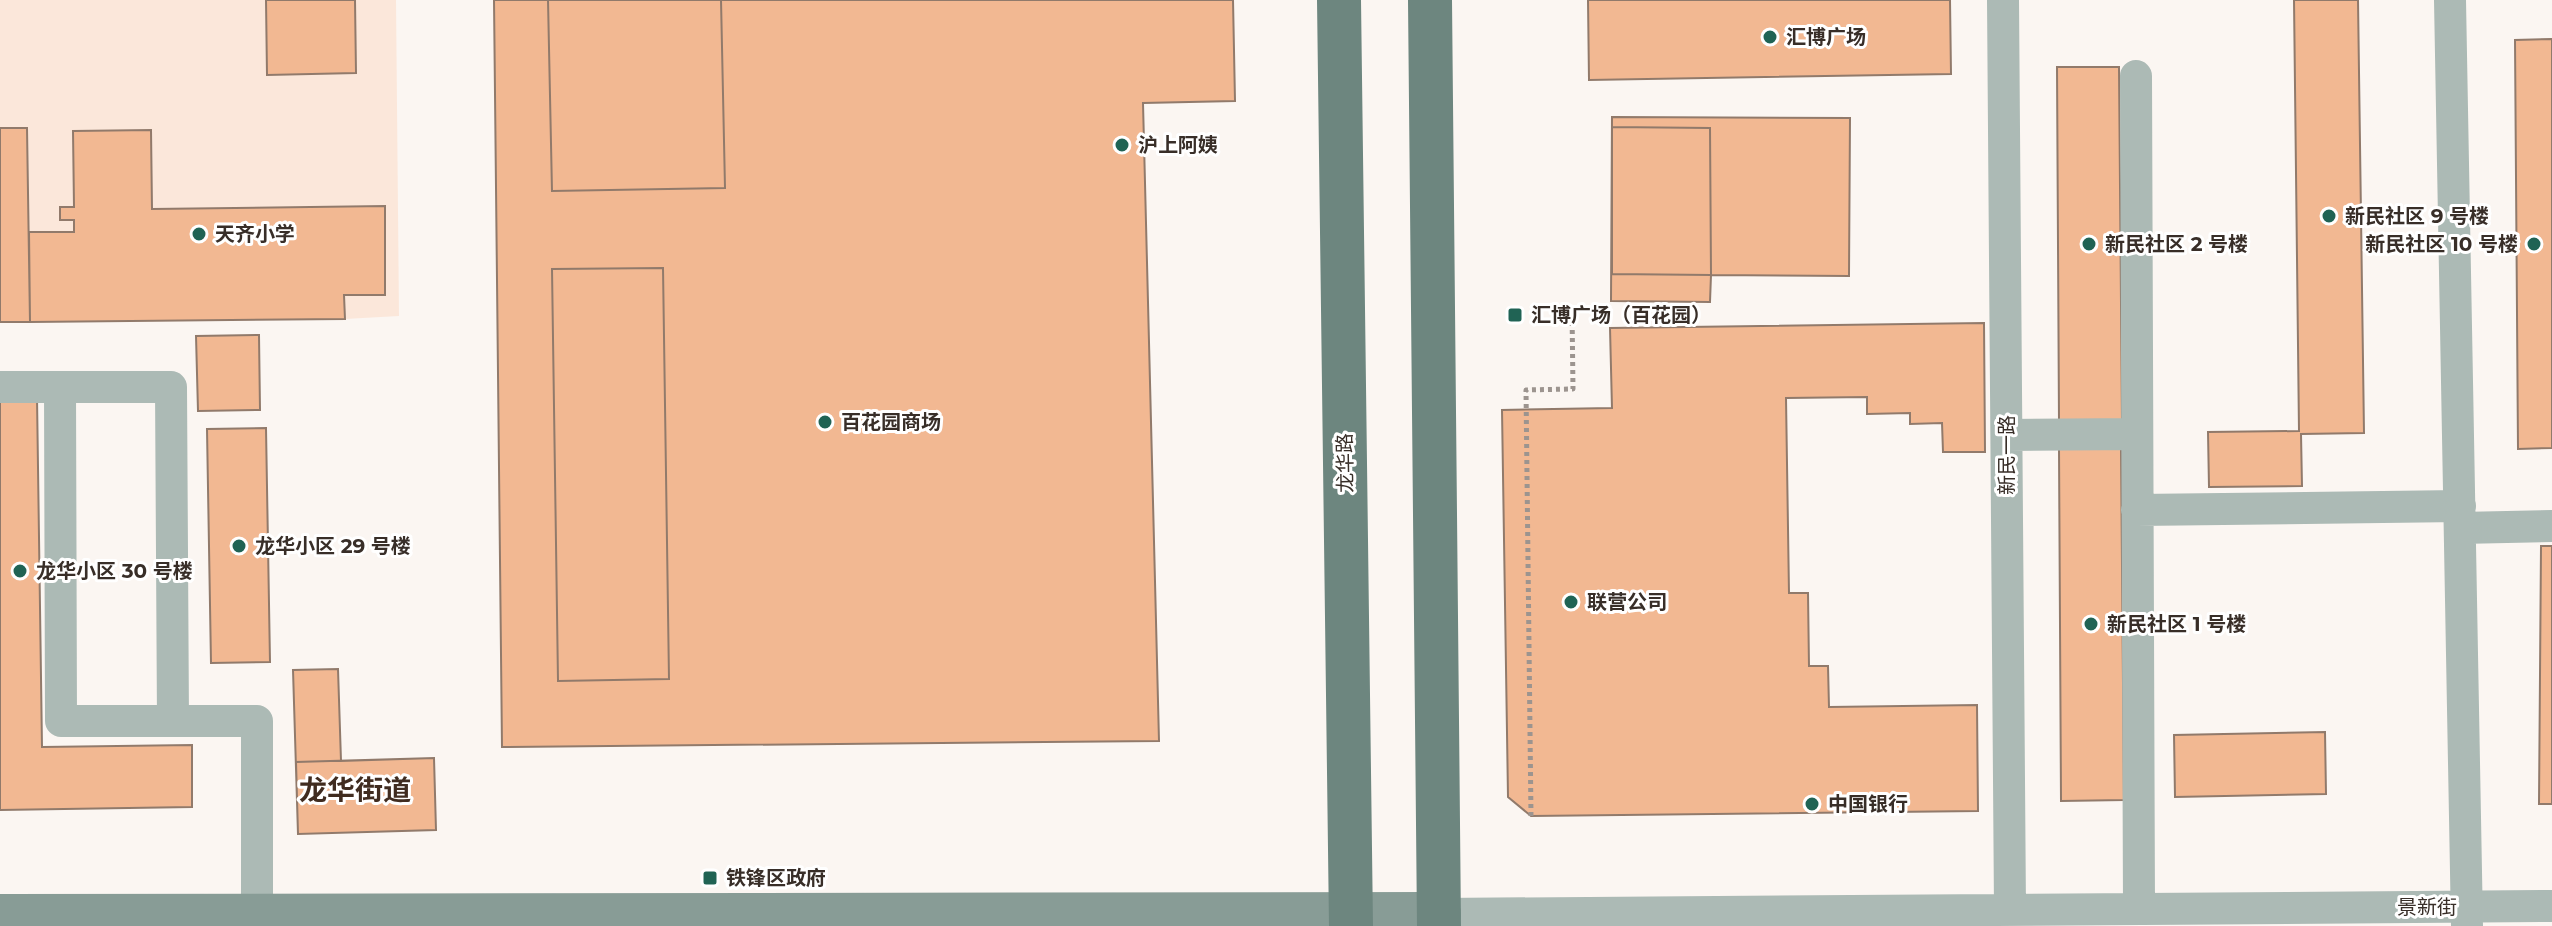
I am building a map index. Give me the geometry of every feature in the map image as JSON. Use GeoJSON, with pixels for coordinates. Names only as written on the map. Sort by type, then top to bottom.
{"type":"FeatureCollection","features":[{"type":"Feature","properties":{"kind":"main road","name":"龙华路"},"geometry":{"type":"LineString","coordinates":[[1339,0],[1351,920]]}},
{"type":"Feature","properties":{"kind":"main road"},"geometry":{"type":"LineString","coordinates":[[0,916],[1439,920],[1430,0]]}},
{"type":"Feature","properties":{"kind":"street","name":"新民一路"},"geometry":{"type":"LineString","coordinates":[[2003,0],[2010,910]]}},
{"type":"Feature","properties":{"kind":"street"},"geometry":{"type":"LineString","coordinates":[[2450,0],[2467,917]]}},
{"type":"Feature","properties":{"kind":"street"},"geometry":{"type":"LineString","coordinates":[[2136,76],[2139,909]]}},
{"type":"Feature","properties":{"kind":"street"},"geometry":{"type":"LineString","coordinates":[[0,387],[171,387],[173,721]]}},
{"type":"Feature","properties":{"kind":"street"},"geometry":{"type":"LineString","coordinates":[[60,387],[61,721],[257,721],[257,916]]}},
{"type":"Feature","properties":{"kind":"street"},"geometry":{"type":"LineString","coordinates":[[2007,435],[2137,434]]}},
{"type":"Feature","properties":{"kind":"street"},"geometry":{"type":"LineString","coordinates":[[2137,510],[2460,517],[2552,526]]}},
{"type":"Feature","properties":{"kind":"street","name":"景新街"},"geometry":{"type":"LineString","coordinates":[[1439,920],[2139,909],[2467,917],[2552,906]]}},
{"type":"Feature","properties":{"kind":"path"},"geometry":{"type":"LineString","coordinates":[[1531,816],[1526,390],[1573,389],[1572,311]]}},
{"type":"Feature","properties":{"kind":"shaded area","name":"天齐小学"},"geometry":{"type":"Polygon","coordinates":[[[0,0],[396,0],[399,316],[0,322],[0,0]]]}},
{"type":"Feature","properties":{"kind":"building"},"geometry":{"type":"Polygon","coordinates":[[[266,0],[355,0],[356,73],[267,75],[266,0]]]}},
{"type":"Feature","properties":{"kind":"building","name":"百花园商场"},"geometry":{"type":"Polygon","coordinates":[[[494,0],[1233,0],[1235,101],[1143,103],[1159,741],[502,747],[494,0]]]}},
{"type":"Feature","properties":{"kind":"building"},"geometry":{"type":"Polygon","coordinates":[[[548,0],[721,0],[725,188],[552,191],[548,0]]]}},
{"type":"Feature","properties":{"kind":"building","name":"汇博广场"},"geometry":{"type":"Polygon","coordinates":[[[1588,0],[1950,0],[1951,74],[1589,80],[1588,0]]]}},
{"type":"Feature","properties":{"kind":"building","name":"新民社区 9 号楼"},"geometry":{"type":"Polygon","coordinates":[[[2294,0],[2358,0],[2364,433],[2301,434],[2302,486],[2209,487],[2208,432],[2299,431],[2294,0]]]}},
{"type":"Feature","properties":{"kind":"building","name":"新民社区 10 号楼"},"geometry":{"type":"Polygon","coordinates":[[[2552,39],[2552,448],[2518,449],[2515,40],[2552,39]]]}},
{"type":"Feature","properties":{"kind":"building","name":"新民社区 2 号楼"},"geometry":{"type":"Polygon","coordinates":[[[2057,67],[2119,67],[2122,420],[2059,421],[2057,67]]]}},
{"type":"Feature","properties":{"kind":"building"},"geometry":{"type":"Polygon","coordinates":[[[1612,117],[1850,118],[1849,276],[1711,275],[1710,302],[1611,301],[1612,117]]]}},
{"type":"Feature","properties":{"kind":"building"},"geometry":{"type":"Polygon","coordinates":[[[1612,127],[1710,128],[1711,275],[1612,274],[1612,127]]]}},
{"type":"Feature","properties":{"kind":"building"},"geometry":{"type":"Polygon","coordinates":[[[0,128],[27,128],[30,322],[0,322],[0,128]]]}},
{"type":"Feature","properties":{"kind":"building"},"geometry":{"type":"Polygon","coordinates":[[[151,130],[152,209],[385,206],[385,295],[344,295],[345,319],[30,322],[29,232],[74,232],[74,220],[60,220],[60,207],[74,207],[73,131],[151,130]]]}},
{"type":"Feature","properties":{"kind":"building"},"geometry":{"type":"Polygon","coordinates":[[[663,268],[669,679],[558,681],[552,269],[663,268]]]}},
{"type":"Feature","properties":{"kind":"building"},"geometry":{"type":"Polygon","coordinates":[[[1984,323],[1985,452],[1943,452],[1942,423],[1910,424],[1910,413],[1867,414],[1867,397],[1786,398],[1789,593],[1808,593],[1809,666],[1828,666],[1829,707],[1977,705],[1978,811],[1531,816],[1508,797],[1502,410],[1612,408],[1610,328],[1984,323]]]}},
{"type":"Feature","properties":{"kind":"building"},"geometry":{"type":"Polygon","coordinates":[[[259,335],[260,410],[198,411],[196,336],[259,335]]]}},
{"type":"Feature","properties":{"kind":"building","name":"龙华小区 30 号楼"},"geometry":{"type":"Polygon","coordinates":[[[37,397],[42,747],[192,745],[192,807],[0,810],[0,398],[37,397]]]}},
{"type":"Feature","properties":{"kind":"building","name":"龙华小区 29 号楼"},"geometry":{"type":"Polygon","coordinates":[[[266,428],[270,662],[211,663],[207,429],[266,428]]]}},
{"type":"Feature","properties":{"kind":"building","name":"新民社区 1 号楼"},"geometry":{"type":"Polygon","coordinates":[[[2121,447],[2124,800],[2061,801],[2059,448],[2121,447]]]}},
{"type":"Feature","properties":{"kind":"building"},"geometry":{"type":"Polygon","coordinates":[[[2541,546],[2552,546],[2552,804],[2539,804],[2541,546]]]}},
{"type":"Feature","properties":{"kind":"building"},"geometry":{"type":"Polygon","coordinates":[[[338,669],[341,761],[434,758],[436,830],[298,834],[293,670],[338,669]]]}},
{"type":"Feature","properties":{"kind":"building"},"geometry":{"type":"Polygon","coordinates":[[[2325,732],[2326,794],[2175,797],[2174,735],[2325,732]]]}},
{"type":"Feature","properties":{"kind":"building"},"geometry":{"type":"Polygon","coordinates":[[[434,758],[436,830],[298,834],[296,762],[434,758]]]}},
{"type":"Feature","properties":{"kind":"place","name":"汇博广场"},"geometry":{"type":"Point","coordinates":[1770,37]}},
{"type":"Feature","properties":{"kind":"place","name":"沪上阿姨"},"geometry":{"type":"Point","coordinates":[1122,145]}},
{"type":"Feature","properties":{"kind":"place","name":"新民社区 9 号楼"},"geometry":{"type":"Point","coordinates":[2329,216]}},
{"type":"Feature","properties":{"kind":"place","name":"天齐小学"},"geometry":{"type":"Point","coordinates":[199,234]}},
{"type":"Feature","properties":{"kind":"place","name":"新民社区 2 号楼"},"geometry":{"type":"Point","coordinates":[2089,244]}},
{"type":"Feature","properties":{"kind":"place","name":"新民社区 10 号楼"},"geometry":{"type":"Point","coordinates":[2534,244]}},
{"type":"Feature","properties":{"kind":"place","name":"汇博广场（百花园）"},"geometry":{"type":"Point","coordinates":[1515,315]}},
{"type":"Feature","properties":{"kind":"place","name":"百花园商场"},"geometry":{"type":"Point","coordinates":[825,422]}},
{"type":"Feature","properties":{"kind":"place","name":"龙华小区 29 号楼"},"geometry":{"type":"Point","coordinates":[239,546]}},
{"type":"Feature","properties":{"kind":"place","name":"龙华小区 30 号楼"},"geometry":{"type":"Point","coordinates":[20,571]}},
{"type":"Feature","properties":{"kind":"place","name":"联营公司"},"geometry":{"type":"Point","coordinates":[1571,602]}},
{"type":"Feature","properties":{"kind":"place","name":"新民社区 1 号楼"},"geometry":{"type":"Point","coordinates":[2091,624]}},
{"type":"Feature","properties":{"kind":"place","name":"中国银行"},"geometry":{"type":"Point","coordinates":[1812,804]}},
{"type":"Feature","properties":{"kind":"place","name":"铁锋区政府"},"geometry":{"type":"Point","coordinates":[710,878]}},
{"type":"Feature","properties":{"kind":"district","name":"龙华街道"},"geometry":{"type":"Point","coordinates":[355,790]}}]}
